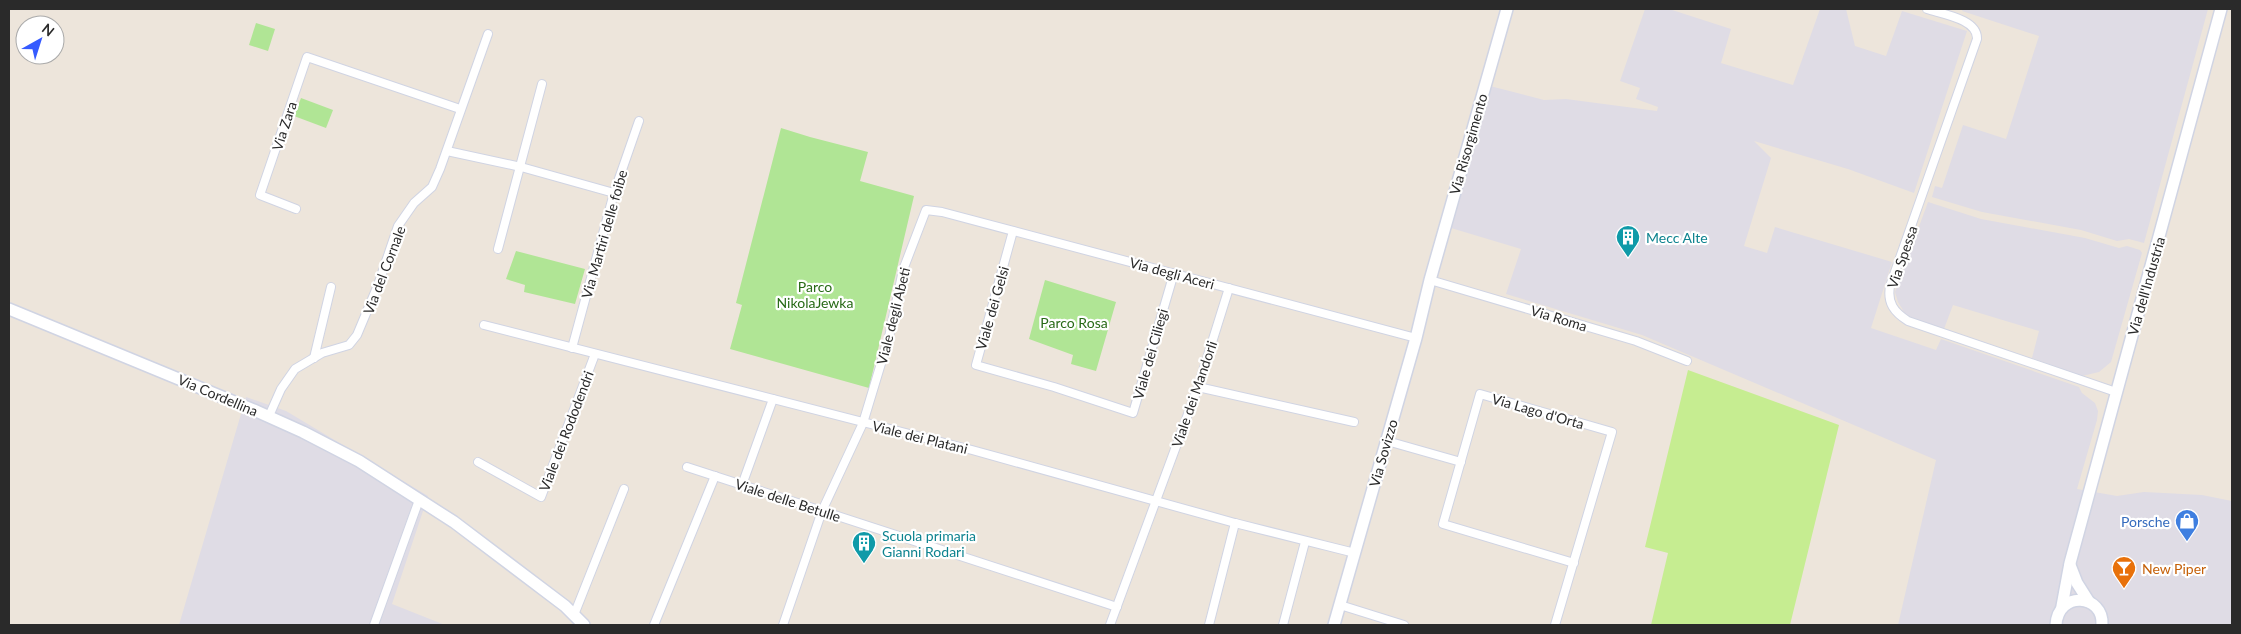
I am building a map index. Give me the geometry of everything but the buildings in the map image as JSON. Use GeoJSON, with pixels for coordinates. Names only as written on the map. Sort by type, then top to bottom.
{"type":"FeatureCollection","features":[{"type":"Feature","properties":{"kind":"street","name":"Via Risorgimento"},"geometry":{"type":"LineString","coordinates":[[1430,280],[1507,9]]}},
{"type":"Feature","properties":{"kind":"street","name":"Via Spessa"},"geometry":{"type":"LineString","coordinates":[[1927,9],[1968,24],[1975,29],[1977,39],[1890,286],[1889,295],[1893,308],[1898,315],[1908,321],[2116,392]]}},
{"type":"Feature","properties":{"kind":"street","name":"Via dell'Industria"},"geometry":{"type":"LineString","coordinates":[[2056,625],[2056,617],[2062,606],[2070,563],[2221,9]]}},
{"type":"Feature","properties":{"kind":"street","name":"Via del Cornale"},"geometry":{"type":"LineString","coordinates":[[268,416],[287,378],[295,369],[322,353],[349,345],[357,336],[378,285],[398,226],[414,203],[432,187],[488,34]]}},
{"type":"Feature","properties":{"kind":"street","name":"Via Zara"},"geometry":{"type":"LineString","coordinates":[[296,209],[260,195],[306,57],[460,109]]}},
{"type":"Feature","properties":{"kind":"street"},"geometry":{"type":"LineString","coordinates":[[498,249],[542,84]]}},
{"type":"Feature","properties":{"kind":"street","name":"Via Martiri delle foibe"},"geometry":{"type":"LineString","coordinates":[[572,348],[614,193],[639,121]]}},
{"type":"Feature","properties":{"kind":"street"},"geometry":{"type":"LineString","coordinates":[[446,150],[519,166],[614,193]]}},
{"type":"Feature","properties":{"kind":"street","name":"Via degli Aceri"},"geometry":{"type":"LineString","coordinates":[[926,210],[942,212],[1416,338]]}},
{"type":"Feature","properties":{"kind":"street","name":"Viale degli Abeti"},"geometry":{"type":"LineString","coordinates":[[783,625],[822,511],[862,422],[889,337],[903,270],[926,210]]}},
{"type":"Feature","properties":{"kind":"street","name":"Viale dei Gelsi"},"geometry":{"type":"LineString","coordinates":[[1014,231],[976,365],[1054,387]]}},
{"type":"Feature","properties":{"kind":"street","name":"Viale dei Ciliegi"},"geometry":{"type":"LineString","coordinates":[[1054,387],[1133,413],[1174,273]]}},
{"type":"Feature","properties":{"kind":"street","name":"Via Sovizzo"},"geometry":{"type":"LineString","coordinates":[[1334,625],[1416,338],[1430,280]]}},
{"type":"Feature","properties":{"kind":"street","name":"Via Roma"},"geometry":{"type":"LineString","coordinates":[[1430,280],[1631,339],[1687,361]]}},
{"type":"Feature","properties":{"kind":"street"},"geometry":{"type":"LineString","coordinates":[[314,358],[331,287]]}},
{"type":"Feature","properties":{"kind":"street","name":"Viale dei Mandorli"},"geometry":{"type":"LineString","coordinates":[[1110,625],[1198,387],[1229,288]]}},
{"type":"Feature","properties":{"kind":"street","name":"Via Cordellina"},"geometry":{"type":"LineString","coordinates":[[9,309],[268,416],[359,461],[454,522],[566,606],[584,625]]}},
{"type":"Feature","properties":{"kind":"street","name":"Viale dei Platani"},"geometry":{"type":"LineString","coordinates":[[484,325],[862,422],[1156,500],[1305,542],[1355,553]]}},
{"type":"Feature","properties":{"kind":"street","name":"Viale dei Rododendri"},"geometry":{"type":"LineString","coordinates":[[478,462],[541,497],[595,354]]}},
{"type":"Feature","properties":{"kind":"street"},"geometry":{"type":"LineString","coordinates":[[1198,387],[1354,422]]}},
{"type":"Feature","properties":{"kind":"street","name":"Via Lago d'Orta"},"geometry":{"type":"LineString","coordinates":[[1555,625],[1574,563],[1612,432],[1480,394],[1443,524],[1574,563]]}},
{"type":"Feature","properties":{"kind":"street"},"geometry":{"type":"LineString","coordinates":[[742,485],[773,399]]}},
{"type":"Feature","properties":{"kind":"street"},"geometry":{"type":"LineString","coordinates":[[1387,441],[1461,462]]}},
{"type":"Feature","properties":{"kind":"street","name":"Viale delle Betulle"},"geometry":{"type":"LineString","coordinates":[[687,467],[1117,607]]}},
{"type":"Feature","properties":{"kind":"street"},"geometry":{"type":"LineString","coordinates":[[654,625],[715,476]]}},
{"type":"Feature","properties":{"kind":"street"},"geometry":{"type":"LineString","coordinates":[[574,615],[624,489]]}},
{"type":"Feature","properties":{"kind":"street"},"geometry":{"type":"LineString","coordinates":[[374,625],[419,500]]}},
{"type":"Feature","properties":{"kind":"street"},"geometry":{"type":"LineString","coordinates":[[1209,625],[1235,523]]}},
{"type":"Feature","properties":{"kind":"street"},"geometry":{"type":"LineString","coordinates":[[1283,625],[1305,542]]}},
{"type":"Feature","properties":{"kind":"street"},"geometry":{"type":"LineString","coordinates":[[2070,563],[2077,583],[2089,602],[2101,615],[2102,625]]}},
{"type":"Feature","properties":{"kind":"street"},"geometry":{"type":"LineString","coordinates":[[2062,606],[2073,600],[2089,602]]}},
{"type":"Feature","properties":{"kind":"street"},"geometry":{"type":"LineString","coordinates":[[1340,605],[1404,625]]}},
{"type":"Feature","properties":{"kind":"shaded area"},"geometry":{"type":"Polygon","coordinates":[[[1645,9],[1669,9],[1731,29],[1721,63],[1793,85],[1820,9],[1846,9],[1855,46],[1886,56],[1902,11],[1967,31],[1914,193],[1848,169],[1754,141],[1771,158],[1744,246],[1767,253],[1775,227],[1892,262],[1871,328],[1936,350],[1941,339],[2079,387],[2082,393],[2095,403],[2098,411],[2077,489],[2117,496],[2144,492],[2202,495],[2232,501],[2232,625],[1898,625],[1936,460],[1642,335],[1506,294],[1521,249],[1451,228],[1490,86],[1544,100],[1566,99],[1657,111],[1658,107],[1636,99],[1640,88],[1620,81],[1645,9]]]}},
{"type":"Feature","properties":{"kind":"shaded area"},"geometry":{"type":"Polygon","coordinates":[[[1963,9],[2208,9],[2144,243],[2129,239],[2117,241],[2081,230],[1982,212],[1932,197],[1935,186],[1942,188],[1963,125],[2006,139],[2039,36],[1962,11],[1963,9]]]}},
{"type":"Feature","properties":{"kind":"shaded area"},"geometry":{"type":"Polygon","coordinates":[[[1928,202],[1981,219],[2085,238],[2119,248],[2127,246],[2140,250],[2142,253],[2111,362],[2099,372],[2082,376],[2032,358],[2039,331],[1953,305],[1944,329],[1911,318],[1904,312],[1895,292],[1928,202]]]}},
{"type":"Feature","properties":{"kind":"shaded area"},"geometry":{"type":"Polygon","coordinates":[[[246,397],[286,411],[428,496],[392,604],[445,625],[179,625],[246,397]]]}},
{"type":"Feature","properties":{"kind":"green space"},"geometry":{"type":"Polygon","coordinates":[[[256,23],[275,29],[268,51],[249,45],[256,23]]]}},
{"type":"Feature","properties":{"kind":"green space"},"geometry":{"type":"Polygon","coordinates":[[[301,98],[333,110],[326,128],[294,116],[301,98]]]}},
{"type":"Feature","properties":{"kind":"green space","name":"Parco NikolaJewka"},"geometry":{"type":"Polygon","coordinates":[[[781,128],[868,152],[860,181],[914,196],[869,388],[730,349],[742,305],[736,303],[781,128]]]}},
{"type":"Feature","properties":{"kind":"green space"},"geometry":{"type":"Polygon","coordinates":[[[516,251],[585,269],[575,304],[524,292],[525,285],[506,279],[516,251]]]}},
{"type":"Feature","properties":{"kind":"green space","name":"Parco Rosa"},"geometry":{"type":"Polygon","coordinates":[[[1045,280],[1116,302],[1096,371],[1071,364],[1073,355],[1029,339],[1045,280]]]}},
{"type":"Feature","properties":{"kind":"green space"},"geometry":{"type":"Polygon","coordinates":[[[1688,370],[1839,425],[1790,625],[1651,625],[1668,553],[1645,547],[1688,370]]]}},
{"type":"Feature","properties":{"kind":"place","name":"Mecc Alte"},"geometry":{"type":"Point","coordinates":[1628,258]}},
{"type":"Feature","properties":{"kind":"place","name":"Porsche"},"geometry":{"type":"Point","coordinates":[2187,542]}},
{"type":"Feature","properties":{"kind":"place","name":"Scuola primaria Gianni Rodari"},"geometry":{"type":"Point","coordinates":[864,564]}},
{"type":"Feature","properties":{"kind":"place","name":"New Piper"},"geometry":{"type":"Point","coordinates":[2124,589]}}]}
